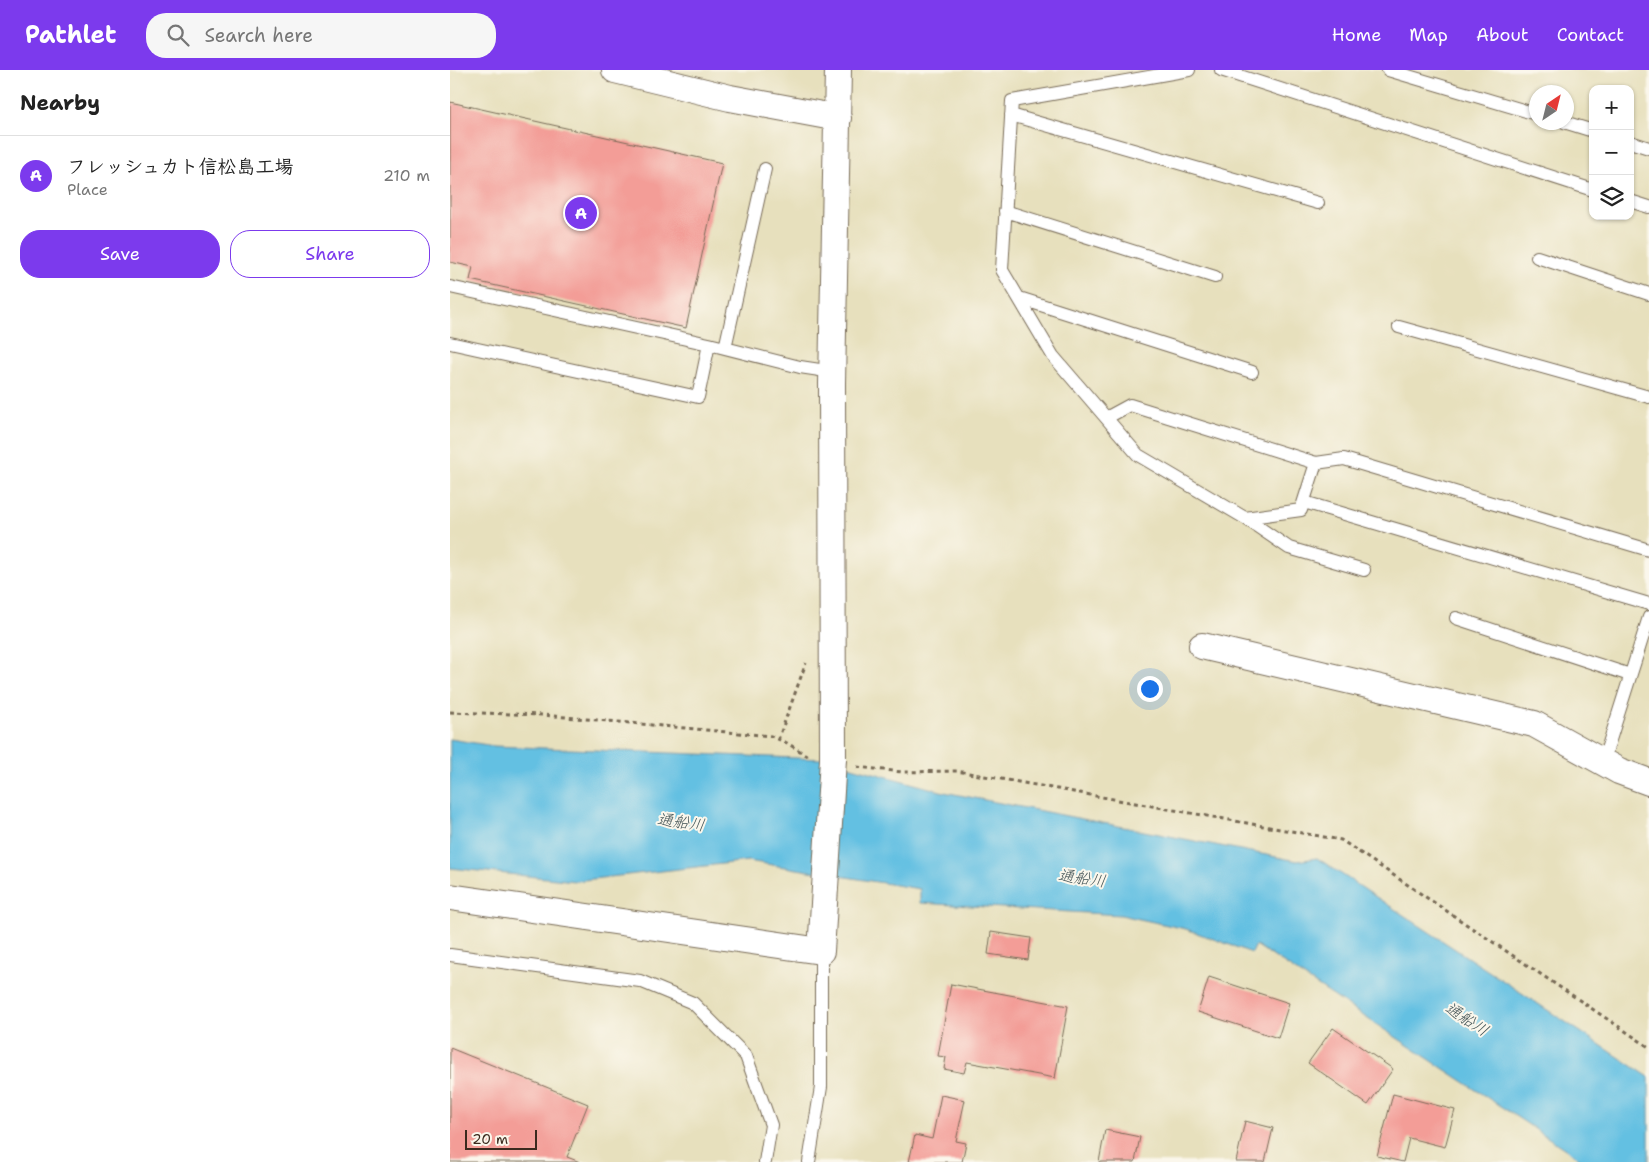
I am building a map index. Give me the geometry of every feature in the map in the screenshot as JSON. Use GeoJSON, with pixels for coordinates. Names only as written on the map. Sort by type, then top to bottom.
{"type":"FeatureCollection","features":[{"type":"Feature","properties":{"kind":"street"},"geometry":{"type":"LineString","coordinates":[[615,70],[730,98],[838,108]]}},
{"type":"Feature","properties":{"kind":"street"},"geometry":{"type":"LineString","coordinates":[[450,897],[821,951],[834,762],[833,372],[838,70]]}},
{"type":"Feature","properties":{"kind":"street"},"geometry":{"type":"LineString","coordinates":[[1202,646],[1534,724],[1618,771],[1649,782]]}},
{"type":"Feature","properties":{"kind":"lane"},"geometry":{"type":"LineString","coordinates":[[1189,70],[1012,101],[1002,270],[1053,356],[1138,455],[1245,518],[1289,548],[1364,570]]}},
{"type":"Feature","properties":{"kind":"lane"},"geometry":{"type":"LineString","coordinates":[[1221,70],[1589,189]]}},
{"type":"Feature","properties":{"kind":"lane"},"geometry":{"type":"LineString","coordinates":[[1388,70],[1529,112]]}},
{"type":"Feature","properties":{"kind":"lane"},"geometry":{"type":"LineString","coordinates":[[1011,115],[1318,203]]}},
{"type":"Feature","properties":{"kind":"lane"},"geometry":{"type":"LineString","coordinates":[[1574,125],[1590,130]]}},
{"type":"Feature","properties":{"kind":"lane"},"geometry":{"type":"LineString","coordinates":[[1634,143],[1649,148]]}},
{"type":"Feature","properties":{"kind":"lane"},"geometry":{"type":"LineString","coordinates":[[726,348],[765,169]]}},
{"type":"Feature","properties":{"kind":"lane"},"geometry":{"type":"LineString","coordinates":[[1634,202],[1649,207]]}},
{"type":"Feature","properties":{"kind":"lane"},"geometry":{"type":"LineString","coordinates":[[1005,211],[1215,276]]}},
{"type":"Feature","properties":{"kind":"lane"},"geometry":{"type":"LineString","coordinates":[[1538,257],[1649,294]]}},
{"type":"Feature","properties":{"kind":"lane"},"geometry":{"type":"LineString","coordinates":[[450,287],[726,348],[800,367],[833,372]]}},
{"type":"Feature","properties":{"kind":"lane"},"geometry":{"type":"LineString","coordinates":[[1019,298],[1252,372]]}},
{"type":"Feature","properties":{"kind":"lane"},"geometry":{"type":"LineString","coordinates":[[1399,327],[1649,397]]}},
{"type":"Feature","properties":{"kind":"lane"},"geometry":{"type":"LineString","coordinates":[[450,343],[698,396],[708,344]]}},
{"type":"Feature","properties":{"kind":"lane"},"geometry":{"type":"LineString","coordinates":[[1106,418],[1130,405],[1316,463],[1344,459],[1649,550]]}},
{"type":"Feature","properties":{"kind":"lane"},"geometry":{"type":"LineString","coordinates":[[1245,518],[1301,510],[1316,463]]}},
{"type":"Feature","properties":{"kind":"lane"},"geometry":{"type":"LineString","coordinates":[[1304,502],[1649,604]]}},
{"type":"Feature","properties":{"kind":"lane"},"geometry":{"type":"LineString","coordinates":[[1603,762],[1649,617]]}},
{"type":"Feature","properties":{"kind":"lane"},"geometry":{"type":"LineString","coordinates":[[1456,618],[1630,675]]}},
{"type":"Feature","properties":{"kind":"lane"},"geometry":{"type":"LineString","coordinates":[[809,1162],[821,1087],[821,951]]}},
{"type":"Feature","properties":{"kind":"lane"},"geometry":{"type":"LineString","coordinates":[[450,955],[640,981],[693,1003],[746,1056],[771,1125],[765,1162]]}},
{"type":"Feature","properties":{"kind":"path"},"geometry":{"type":"LineString","coordinates":[[778,740],[807,662]]}},
{"type":"Feature","properties":{"kind":"path"},"geometry":{"type":"LineString","coordinates":[[450,712],[543,715],[771,736],[834,762],[902,772],[957,771],[1341,840],[1649,1047]]}},
{"type":"Feature","properties":{"kind":"water","name":"通船川"},"geometry":{"type":"Polygon","coordinates":[[[450,739],[494,746],[822,759],[944,792],[1297,861],[1317,858],[1649,1077],[1649,1162],[1585,1162],[1256,945],[1252,953],[1186,929],[1121,915],[920,903],[920,889],[748,861],[575,881],[450,868],[450,739]]]}},
{"type":"Feature","properties":{"kind":"building"},"geometry":{"type":"Polygon","coordinates":[[[450,102],[722,163],[686,328],[470,280],[473,267],[450,262],[450,102]]]}},
{"type":"Feature","properties":{"kind":"building"},"geometry":{"type":"Polygon","coordinates":[[[991,932],[1031,938],[1028,960],[988,954],[991,932]]]}},
{"type":"Feature","properties":{"kind":"building"},"geometry":{"type":"Polygon","coordinates":[[[1209,977],[1289,1003],[1278,1038],[1198,1012],[1209,977]]]}},
{"type":"Feature","properties":{"kind":"building"},"geometry":{"type":"Polygon","coordinates":[[[951,984],[1068,1006],[1055,1078],[967,1062],[964,1073],[944,1069],[946,1057],[938,1056],[951,984]]]}},
{"type":"Feature","properties":{"kind":"building"},"geometry":{"type":"Polygon","coordinates":[[[1333,1028],[1393,1069],[1368,1105],[1308,1063],[1333,1028]]]}},
{"type":"Feature","properties":{"kind":"building"},"geometry":{"type":"Polygon","coordinates":[[[450,1048],[588,1104],[567,1157],[580,1162],[450,1162],[450,1048]]]}},
{"type":"Feature","properties":{"kind":"building"},"geometry":{"type":"Polygon","coordinates":[[[1393,1094],[1455,1110],[1445,1147],[1409,1138],[1403,1162],[1377,1156],[1393,1094]]]}},
{"type":"Feature","properties":{"kind":"building"},"geometry":{"type":"Polygon","coordinates":[[[941,1095],[965,1100],[956,1141],[966,1143],[962,1162],[909,1162],[915,1135],[932,1139],[941,1095]]]}},
{"type":"Feature","properties":{"kind":"building"},"geometry":{"type":"Polygon","coordinates":[[[1245,1121],[1273,1128],[1265,1162],[1236,1162],[1245,1121]]]}},
{"type":"Feature","properties":{"kind":"building"},"geometry":{"type":"Polygon","coordinates":[[[1105,1130],[1140,1137],[1135,1162],[1099,1162],[1105,1130]]]}},
{"type":"Feature","properties":{"kind":"place","name":"フレッシュカト信松島工場"},"geometry":{"type":"Point","coordinates":[581,213]}}]}
